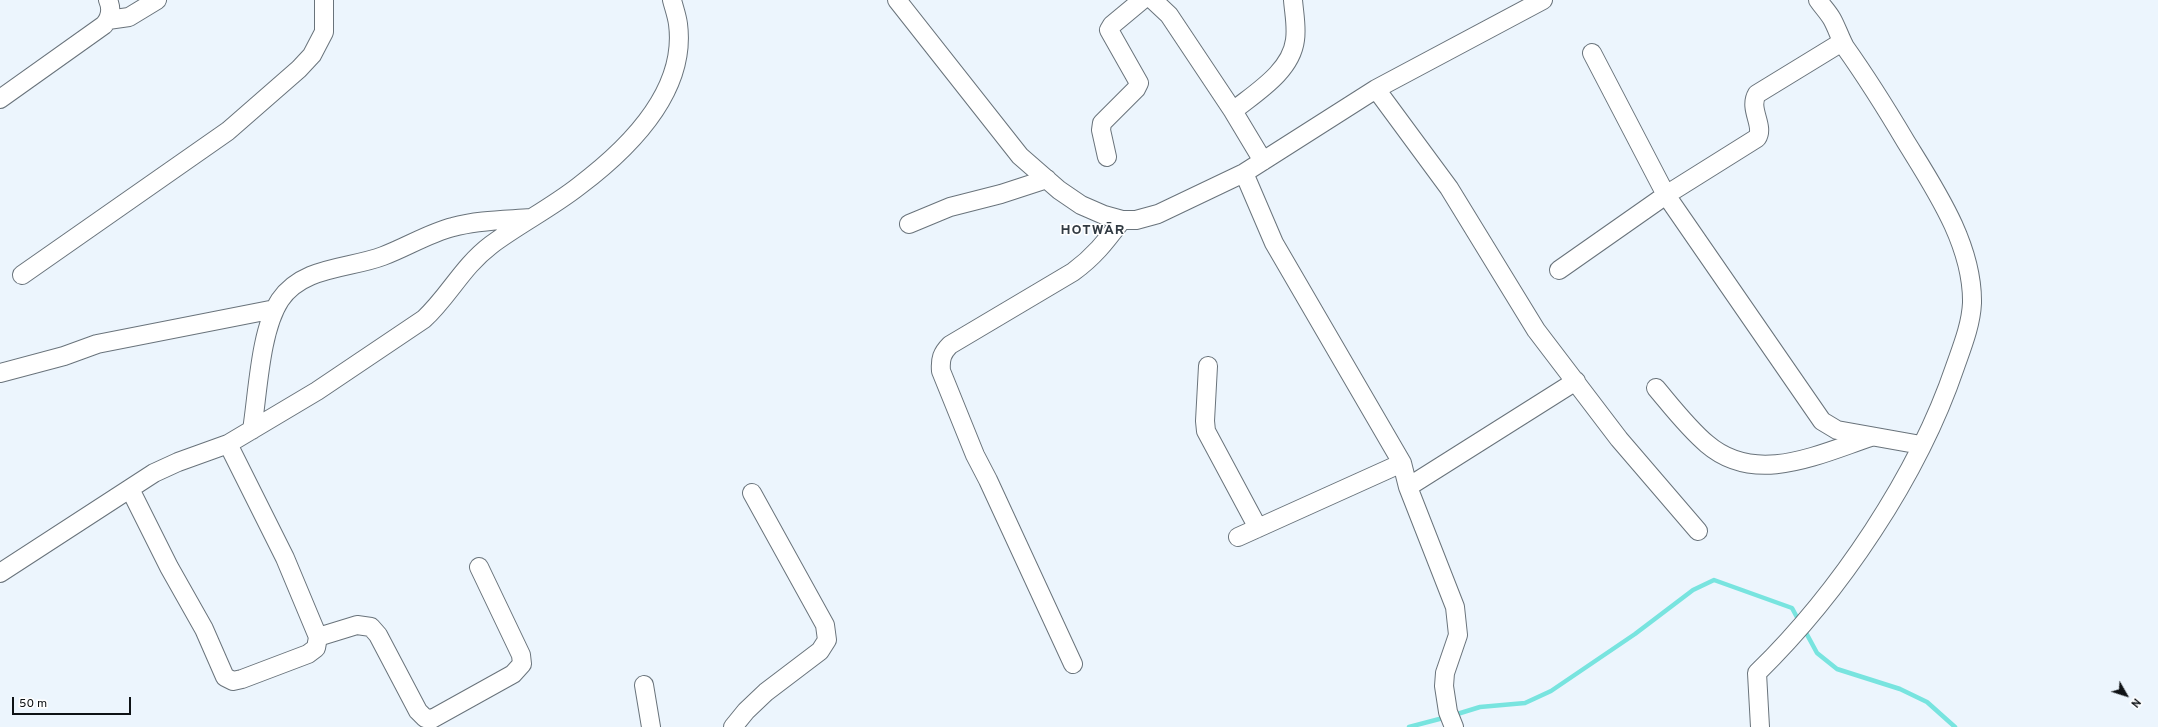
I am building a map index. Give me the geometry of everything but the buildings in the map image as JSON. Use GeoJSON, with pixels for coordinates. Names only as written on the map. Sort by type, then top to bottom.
{"type":"FeatureCollection","features":[{"type":"Feature","properties":{"kind":"street"},"geometry":{"type":"LineString","coordinates":[[108,0],[111,12],[108,20]]}},
{"type":"Feature","properties":{"kind":"street"},"geometry":{"type":"LineString","coordinates":[[0,99],[108,20],[129,17],[157,0]]}},
{"type":"Feature","properties":{"kind":"street"},"geometry":{"type":"LineString","coordinates":[[22,275],[228,131],[282,84],[312,55],[319,44],[324,32],[324,0]]}},
{"type":"Feature","properties":{"kind":"street"},"geometry":{"type":"LineString","coordinates":[[0,573],[165,467],[228,444],[252,430],[317,391],[424,319],[434,310],[454,282],[475,259],[491,245],[579,186],[641,130],[659,105],[672,75],[677,54],[678,25],[672,0]]}},
{"type":"Feature","properties":{"kind":"street"},"geometry":{"type":"LineString","coordinates":[[897,0],[1020,156],[1047,180],[1081,205],[1104,215],[1122,220],[1136,220],[1158,214],[1244,173],[1376,89],[1542,0]]}},
{"type":"Feature","properties":{"kind":"street"},"geometry":{"type":"LineString","coordinates":[[1107,156],[1101,130],[1102,123],[1136,89],[1139,82],[1109,30],[1112,25],[1142,0]]}},
{"type":"Feature","properties":{"kind":"street"},"geometry":{"type":"LineString","coordinates":[[1153,0],[1169,15],[1233,112],[1263,161]]}},
{"type":"Feature","properties":{"kind":"street"},"geometry":{"type":"LineString","coordinates":[[1233,112],[1272,79],[1289,58],[1296,35],[1293,0]]}},
{"type":"Feature","properties":{"kind":"street"},"geometry":{"type":"LineString","coordinates":[[1760,727],[1757,673],[1790,641],[1856,556],[1899,487],[1944,401],[1965,339],[1972,304],[1969,274],[1960,242],[1947,210],[1874,89],[1842,42],[1831,18],[1818,0]]}},
{"type":"Feature","properties":{"kind":"street"},"geometry":{"type":"LineString","coordinates":[[1559,270],[1666,195],[1757,138],[1760,130],[1754,103],[1755,98],[1762,90],[1842,42]]}},
{"type":"Feature","properties":{"kind":"street"},"geometry":{"type":"LineString","coordinates":[[1592,53],[1666,195],[1822,421],[1837,430],[1921,445]]}},
{"type":"Feature","properties":{"kind":"street"},"geometry":{"type":"LineString","coordinates":[[1376,89],[1449,188],[1536,330],[1619,439],[1698,532]]}},
{"type":"Feature","properties":{"kind":"street"},"geometry":{"type":"LineString","coordinates":[[1244,173],[1274,243],[1402,463],[1408,487],[1455,607],[1458,635],[1445,673],[1444,686],[1452,721]]}},
{"type":"Feature","properties":{"kind":"street"},"geometry":{"type":"LineString","coordinates":[[909,224],[950,207],[1002,194],[1047,180]]}},
{"type":"Feature","properties":{"kind":"street"},"geometry":{"type":"LineString","coordinates":[[252,430],[266,337],[275,309],[281,298],[294,286],[320,272],[380,258],[453,227],[480,221],[532,218]]}},
{"type":"Feature","properties":{"kind":"street"},"geometry":{"type":"LineString","coordinates":[[1073,664],[975,455],[941,370],[940,363],[944,352],[950,346],[1074,272],[1101,249],[1122,220]]}},
{"type":"Feature","properties":{"kind":"street"},"geometry":{"type":"LineString","coordinates":[[0,373],[64,356],[97,344],[275,309]]}},
{"type":"Feature","properties":{"kind":"street"},"geometry":{"type":"LineString","coordinates":[[1208,366],[1205,421],[1206,431],[1258,528]]}},
{"type":"Feature","properties":{"kind":"street"},"geometry":{"type":"LineString","coordinates":[[1408,487],[1576,381]]}},
{"type":"Feature","properties":{"kind":"street"},"geometry":{"type":"LineString","coordinates":[[1656,388],[1708,445],[1725,456],[1741,463],[1773,466],[1794,462],[1874,437]]}},
{"type":"Feature","properties":{"kind":"street"},"geometry":{"type":"LineString","coordinates":[[130,489],[169,567],[204,630],[225,677],[233,681],[242,679],[308,654],[316,648],[318,638],[285,558],[228,444]]}},
{"type":"Feature","properties":{"kind":"street"},"geometry":{"type":"LineString","coordinates":[[1238,537],[1402,463]]}},
{"type":"Feature","properties":{"kind":"street"},"geometry":{"type":"LineString","coordinates":[[733,727],[746,711],[766,692],[820,651],[827,640],[825,625],[752,493]]}},
{"type":"Feature","properties":{"kind":"street"},"geometry":{"type":"LineString","coordinates":[[318,638],[357,625],[364,624],[371,627],[378,635],[418,711],[426,718],[432,719],[513,674],[522,664],[521,655],[479,568]]}},
{"type":"Feature","properties":{"kind":"street"},"geometry":{"type":"LineString","coordinates":[[644,685],[651,727]]}},
{"type":"Feature","properties":{"kind":"waterway"},"geometry":{"type":"LineString","coordinates":[[1454,715],[1480,707],[1525,703],[1551,691],[1635,634],[1693,590],[1714,580],[1792,608],[1799,621]]}},
{"type":"Feature","properties":{"kind":"waterway"},"geometry":{"type":"LineString","coordinates":[[1804,629],[1817,653],[1837,669],[1900,689],[1927,702],[1955,727]]}},
{"type":"Feature","properties":{"kind":"waterway"},"geometry":{"type":"LineString","coordinates":[[1409,727],[1447,717]]}},
{"type":"Feature","properties":{"kind":"district","name":"HOTWĀR"},"geometry":{"type":"Point","coordinates":[1093,231]}}]}
